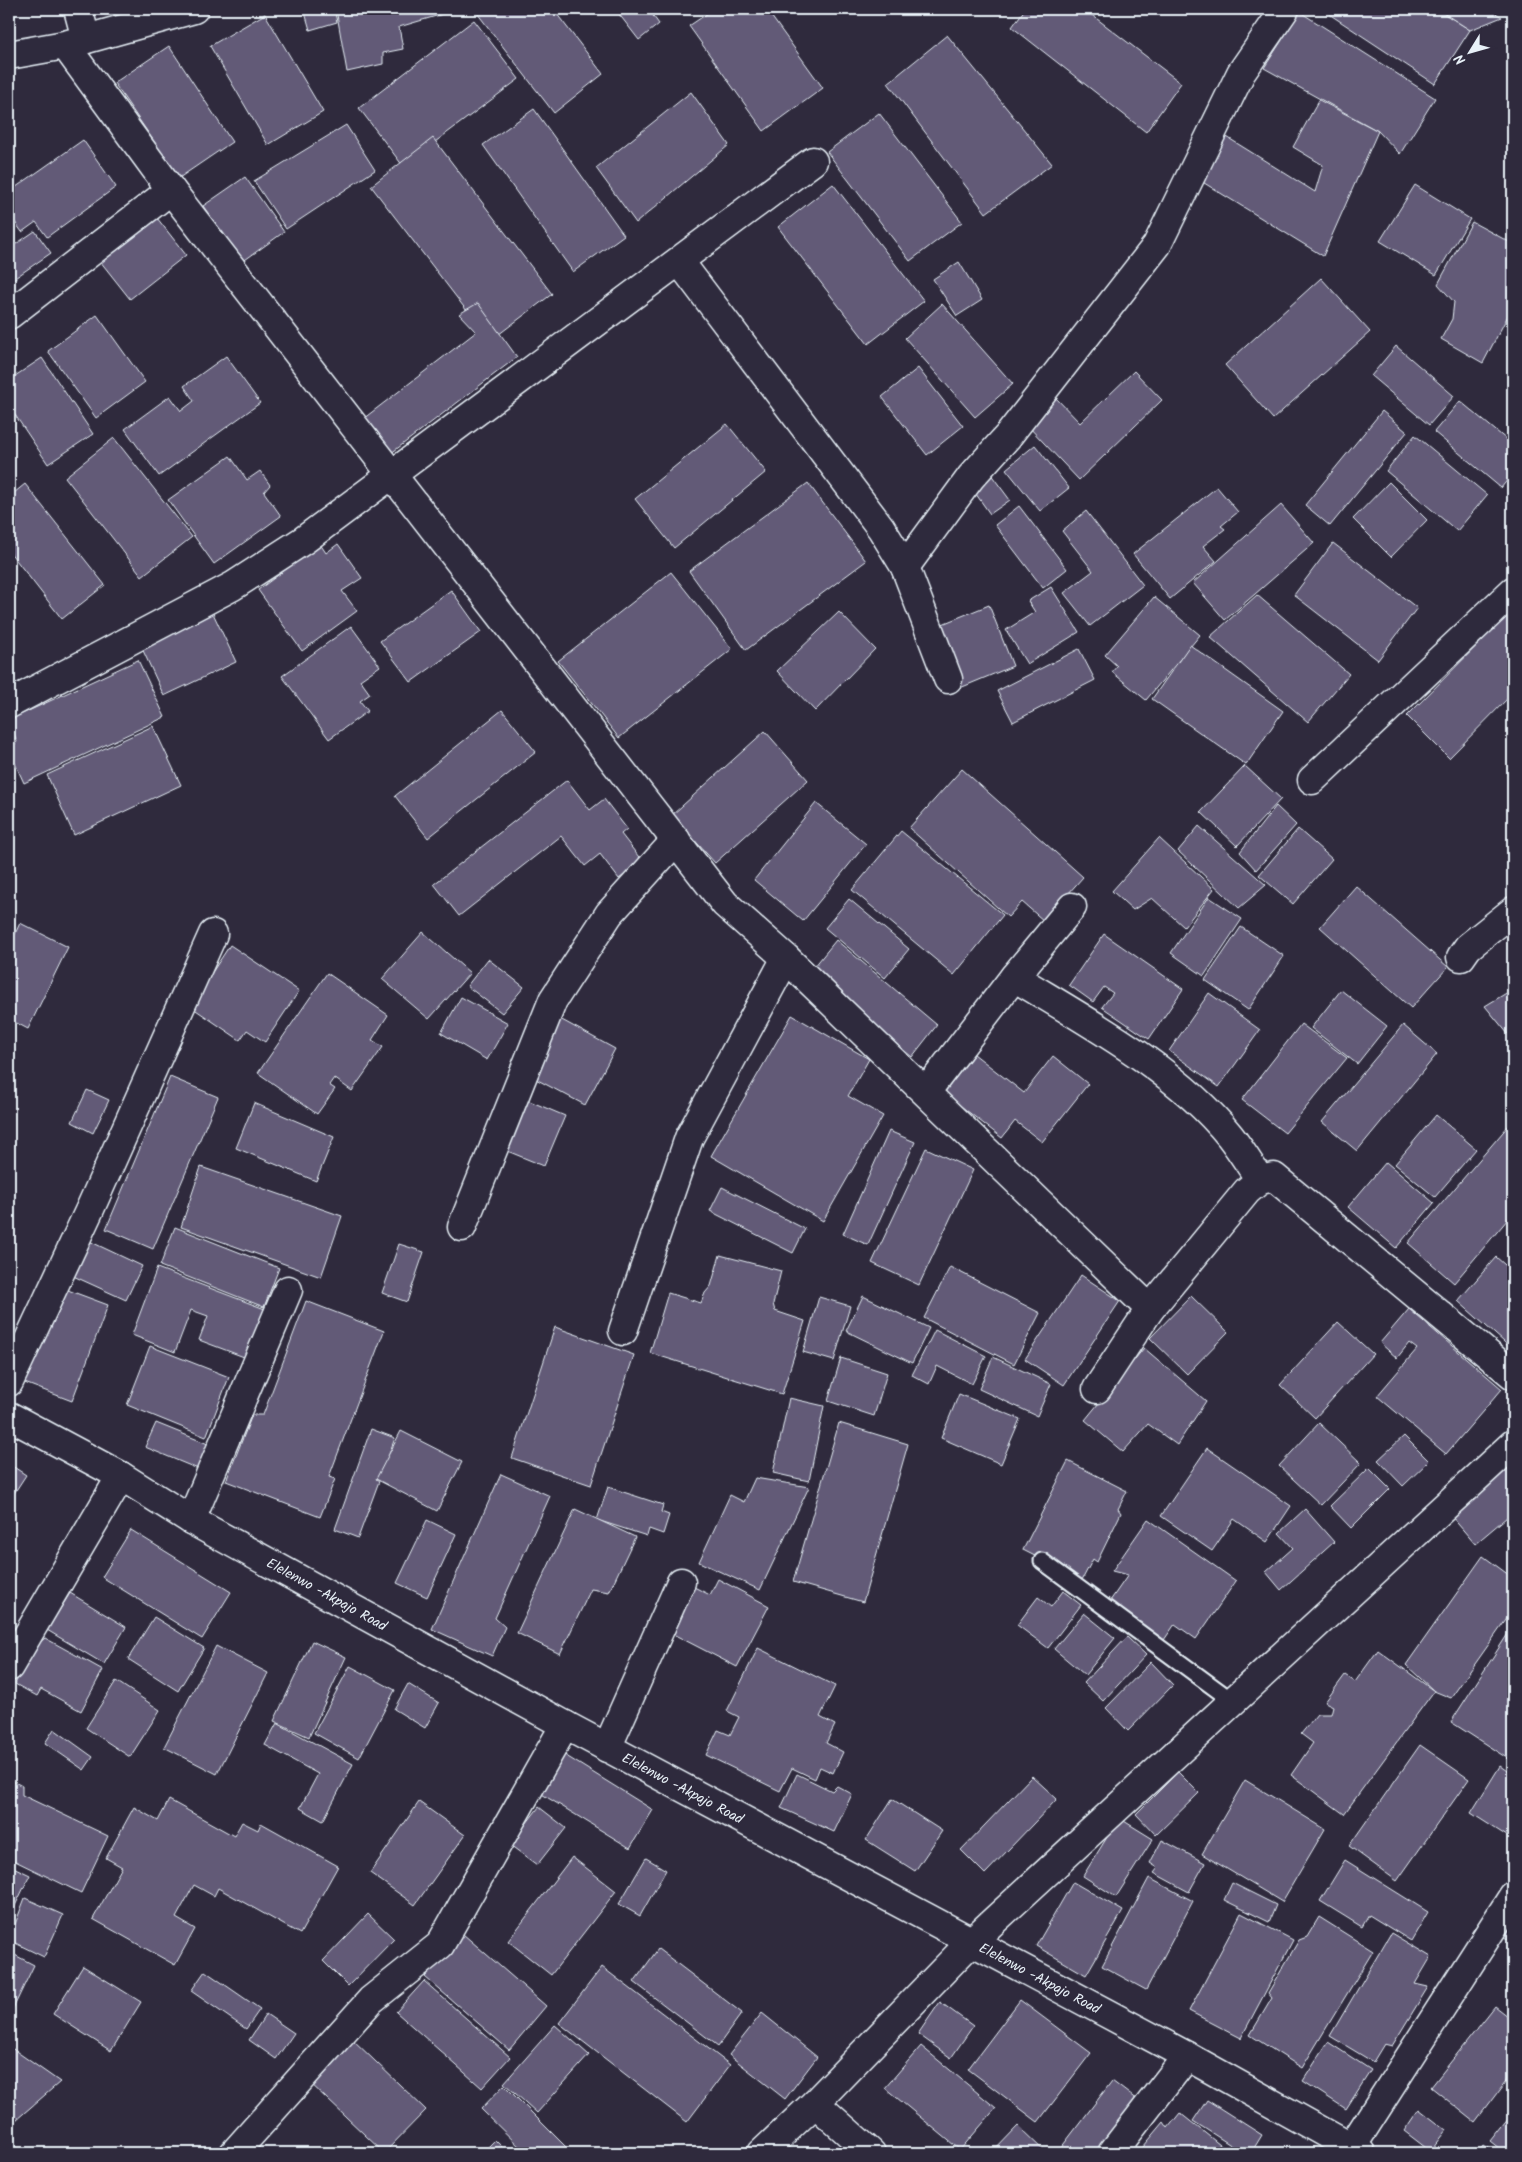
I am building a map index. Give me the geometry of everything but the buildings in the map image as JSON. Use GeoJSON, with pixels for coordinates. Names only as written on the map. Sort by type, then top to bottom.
{"type":"FeatureCollection","features":[{"type":"Feature","properties":{"kind":"street"},"geometry":{"type":"LineString","coordinates":[[78,9],[75,42],[171,190],[725,904],[786,958],[1150,1308]]}},
{"type":"Feature","properties":{"kind":"street"},"geometry":{"type":"LineString","coordinates":[[9,55],[75,42],[194,9]]}},
{"type":"Feature","properties":{"kind":"street"},"geometry":{"type":"LineString","coordinates":[[905,567],[971,477],[1008,436],[1157,244],[1241,72],[1284,9]]}},
{"type":"Feature","properties":{"kind":"street"},"geometry":{"type":"LineString","coordinates":[[9,704],[233,586],[304,540],[680,262],[813,161]]}},
{"type":"Feature","properties":{"kind":"street"},"geometry":{"type":"LineString","coordinates":[[9,315],[171,190]]}},
{"type":"Feature","properties":{"kind":"street"},"geometry":{"type":"LineString","coordinates":[[680,262],[882,528],[905,567],[948,679]]}},
{"type":"Feature","properties":{"kind":"street"},"geometry":{"type":"LineString","coordinates":[[1312,780],[1513,591]]}},
{"type":"Feature","properties":{"kind":"street"},"geometry":{"type":"LineString","coordinates":[[462,1227],[553,1000],[609,914],[676,840]]}},
{"type":"Feature","properties":{"kind":"street"},"geometry":{"type":"LineString","coordinates":[[926,1092],[1014,977],[1072,907]]}},
{"type":"Feature","properties":{"kind":"street"},"geometry":{"type":"LineString","coordinates":[[1461,957],[1468,947],[1513,911]]}},
{"type":"Feature","properties":{"kind":"street"},"geometry":{"type":"LineString","coordinates":[[9,1382],[90,1209],[213,934]]}},
{"type":"Feature","properties":{"kind":"street"},"geometry":{"type":"LineString","coordinates":[[623,1331],[689,1138],[786,958]]}},
{"type":"Feature","properties":{"kind":"street"},"geometry":{"type":"LineString","coordinates":[[1014,977],[1099,1029],[1156,1068],[1201,1106],[1230,1136],[1260,1180]]}},
{"type":"Feature","properties":{"kind":"street"},"geometry":{"type":"LineString","coordinates":[[1097,1389],[1150,1308],[1247,1191],[1260,1180],[1274,1177],[1513,1375]]}},
{"type":"Feature","properties":{"kind":"street"},"geometry":{"type":"LineString","coordinates":[[191,1520],[288,1290]]}},
{"type":"Feature","properties":{"kind":"street","name":"Elelenwo -Akpajo Road"},"geometry":{"type":"LineString","coordinates":[[9,1416],[121,1476],[191,1520],[607,1748],[1187,2056],[1356,2151]]}},
{"type":"Feature","properties":{"kind":"street"},"geometry":{"type":"LineString","coordinates":[[762,2153],[815,2102],[970,1942],[1231,1700],[1513,1444]]}},
{"type":"Feature","properties":{"kind":"street"},"geometry":{"type":"LineString","coordinates":[[9,1667],[121,1476]]}},
{"type":"Feature","properties":{"kind":"street"},"geometry":{"type":"LineString","coordinates":[[607,1748],[680,1582]]}},
{"type":"Feature","properties":{"kind":"street"},"geometry":{"type":"LineString","coordinates":[[234,2153],[371,2000],[440,1945],[565,1725]]}},
{"type":"Feature","properties":{"kind":"street"},"geometry":{"type":"LineString","coordinates":[[1356,2151],[1513,1896]]}},
{"type":"Feature","properties":{"kind":"street"},"geometry":{"type":"LineString","coordinates":[[1112,2153],[1187,2056]]}},
{"type":"Feature","properties":{"kind":"street"},"geometry":{"type":"LineString","coordinates":[[815,2102],[872,2153]]}},
{"type":"Feature","properties":{"kind":"lane"},"geometry":{"type":"LineString","coordinates":[[1042,1561],[1231,1700]]}}]}
